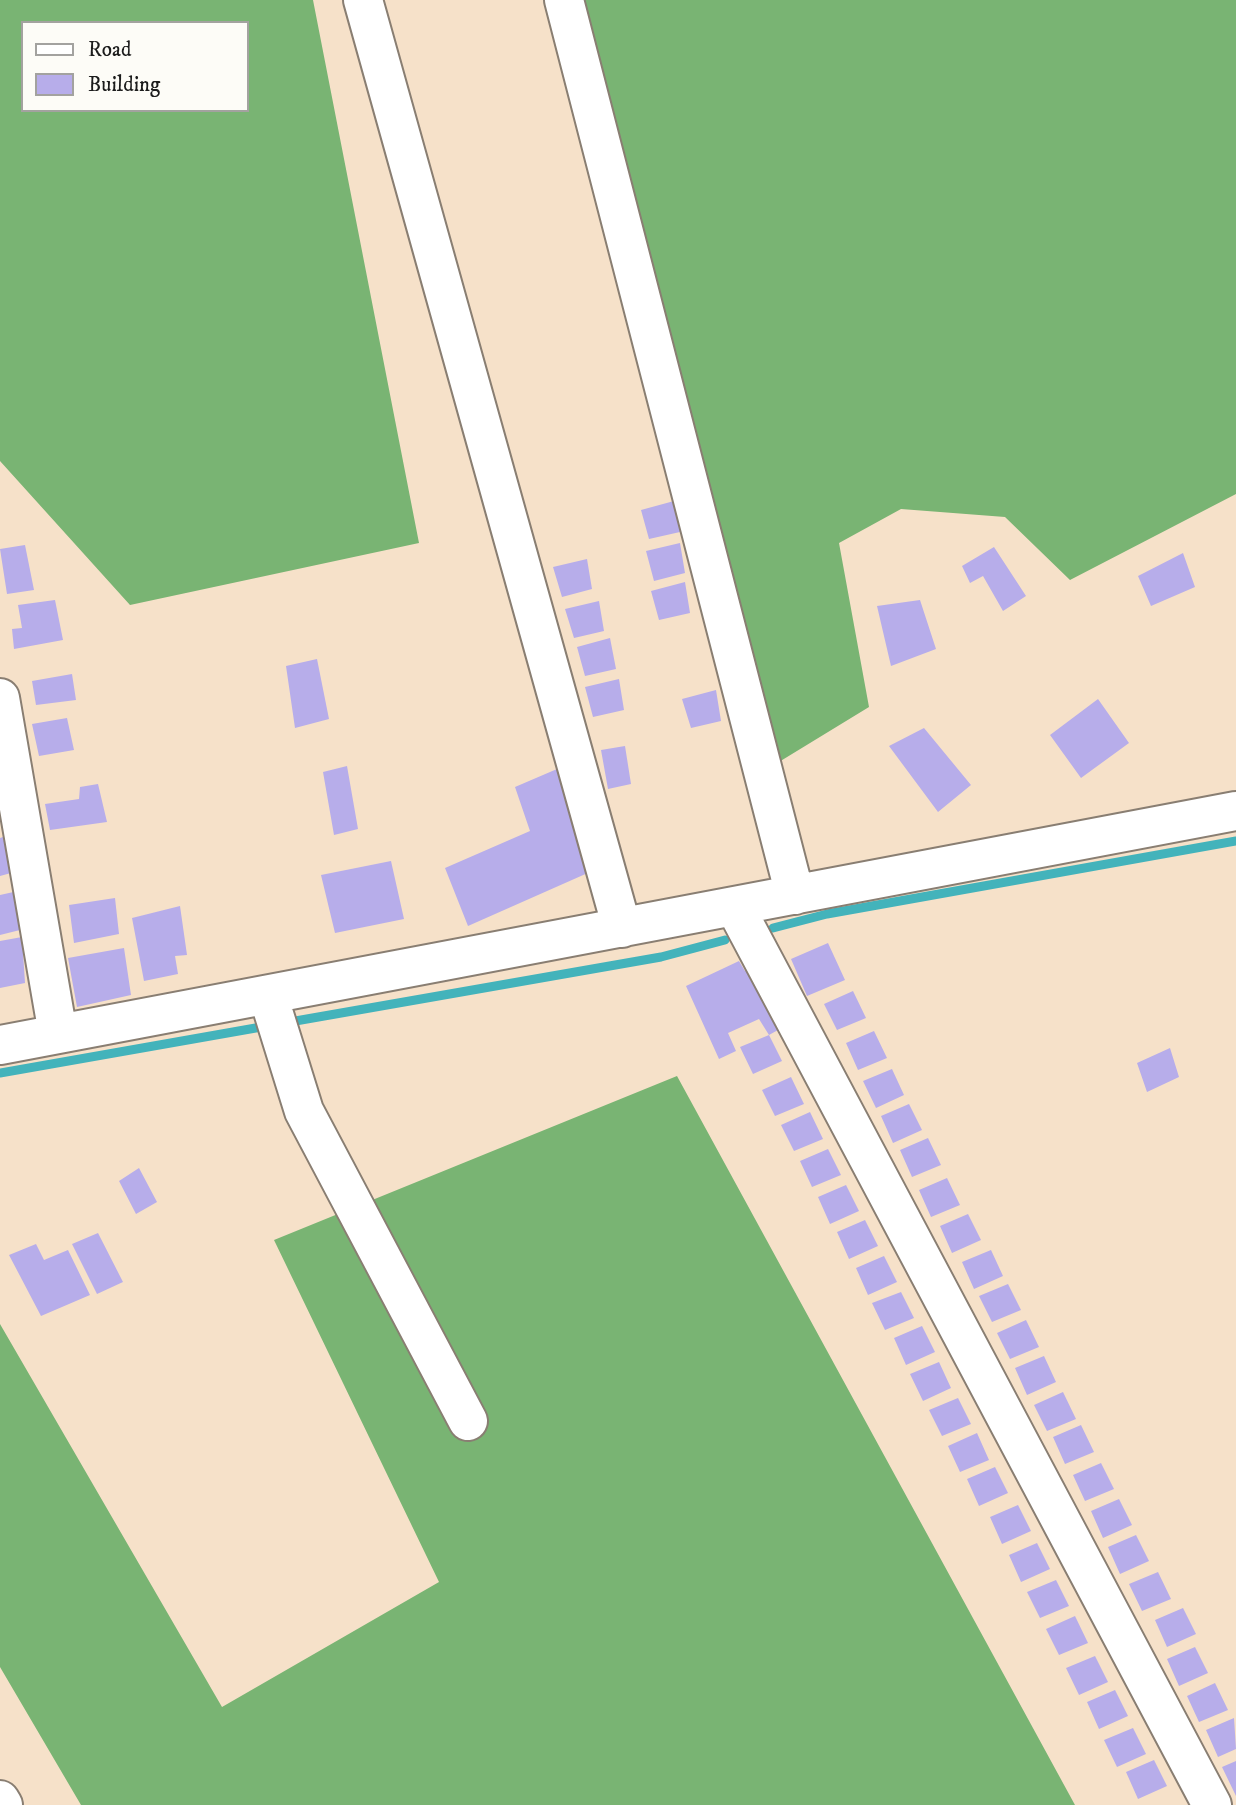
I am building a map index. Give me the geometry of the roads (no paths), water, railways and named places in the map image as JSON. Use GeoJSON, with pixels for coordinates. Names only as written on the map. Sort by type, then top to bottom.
{"type":"FeatureCollection","features":[{"type":"Feature","properties":{"kind":"street"},"geometry":{"type":"LineString","coordinates":[[363,0],[622,928]]}},
{"type":"Feature","properties":{"kind":"street"},"geometry":{"type":"LineString","coordinates":[[564,0],[795,895]]}},
{"type":"Feature","properties":{"kind":"street"},"geometry":{"type":"LineString","coordinates":[[0,698],[58,1034]]}},
{"type":"Feature","properties":{"kind":"street"},"geometry":{"type":"LineString","coordinates":[[0,1045],[270,1000],[622,928],[1236,811]]}},
{"type":"Feature","properties":{"kind":"street"},"geometry":{"type":"LineString","coordinates":[[735,907],[1212,1805]]}},
{"type":"Feature","properties":{"kind":"street"},"geometry":{"type":"LineString","coordinates":[[270,1000],[304,1111],[468,1421]]}},
{"type":"Feature","properties":{"kind":"street"},"geometry":{"type":"LineString","coordinates":[[0,1800],[3,1805]]}},
{"type":"Feature","properties":{"kind":"waterway"},"geometry":{"type":"LineString","coordinates":[[773,928],[827,914],[1236,841]]}},
{"type":"Feature","properties":{"kind":"waterway"},"geometry":{"type":"LineString","coordinates":[[284,1023],[661,957],[725,940]]}},
{"type":"Feature","properties":{"kind":"waterway"},"geometry":{"type":"LineString","coordinates":[[0,1073],[267,1026]]}}]}
